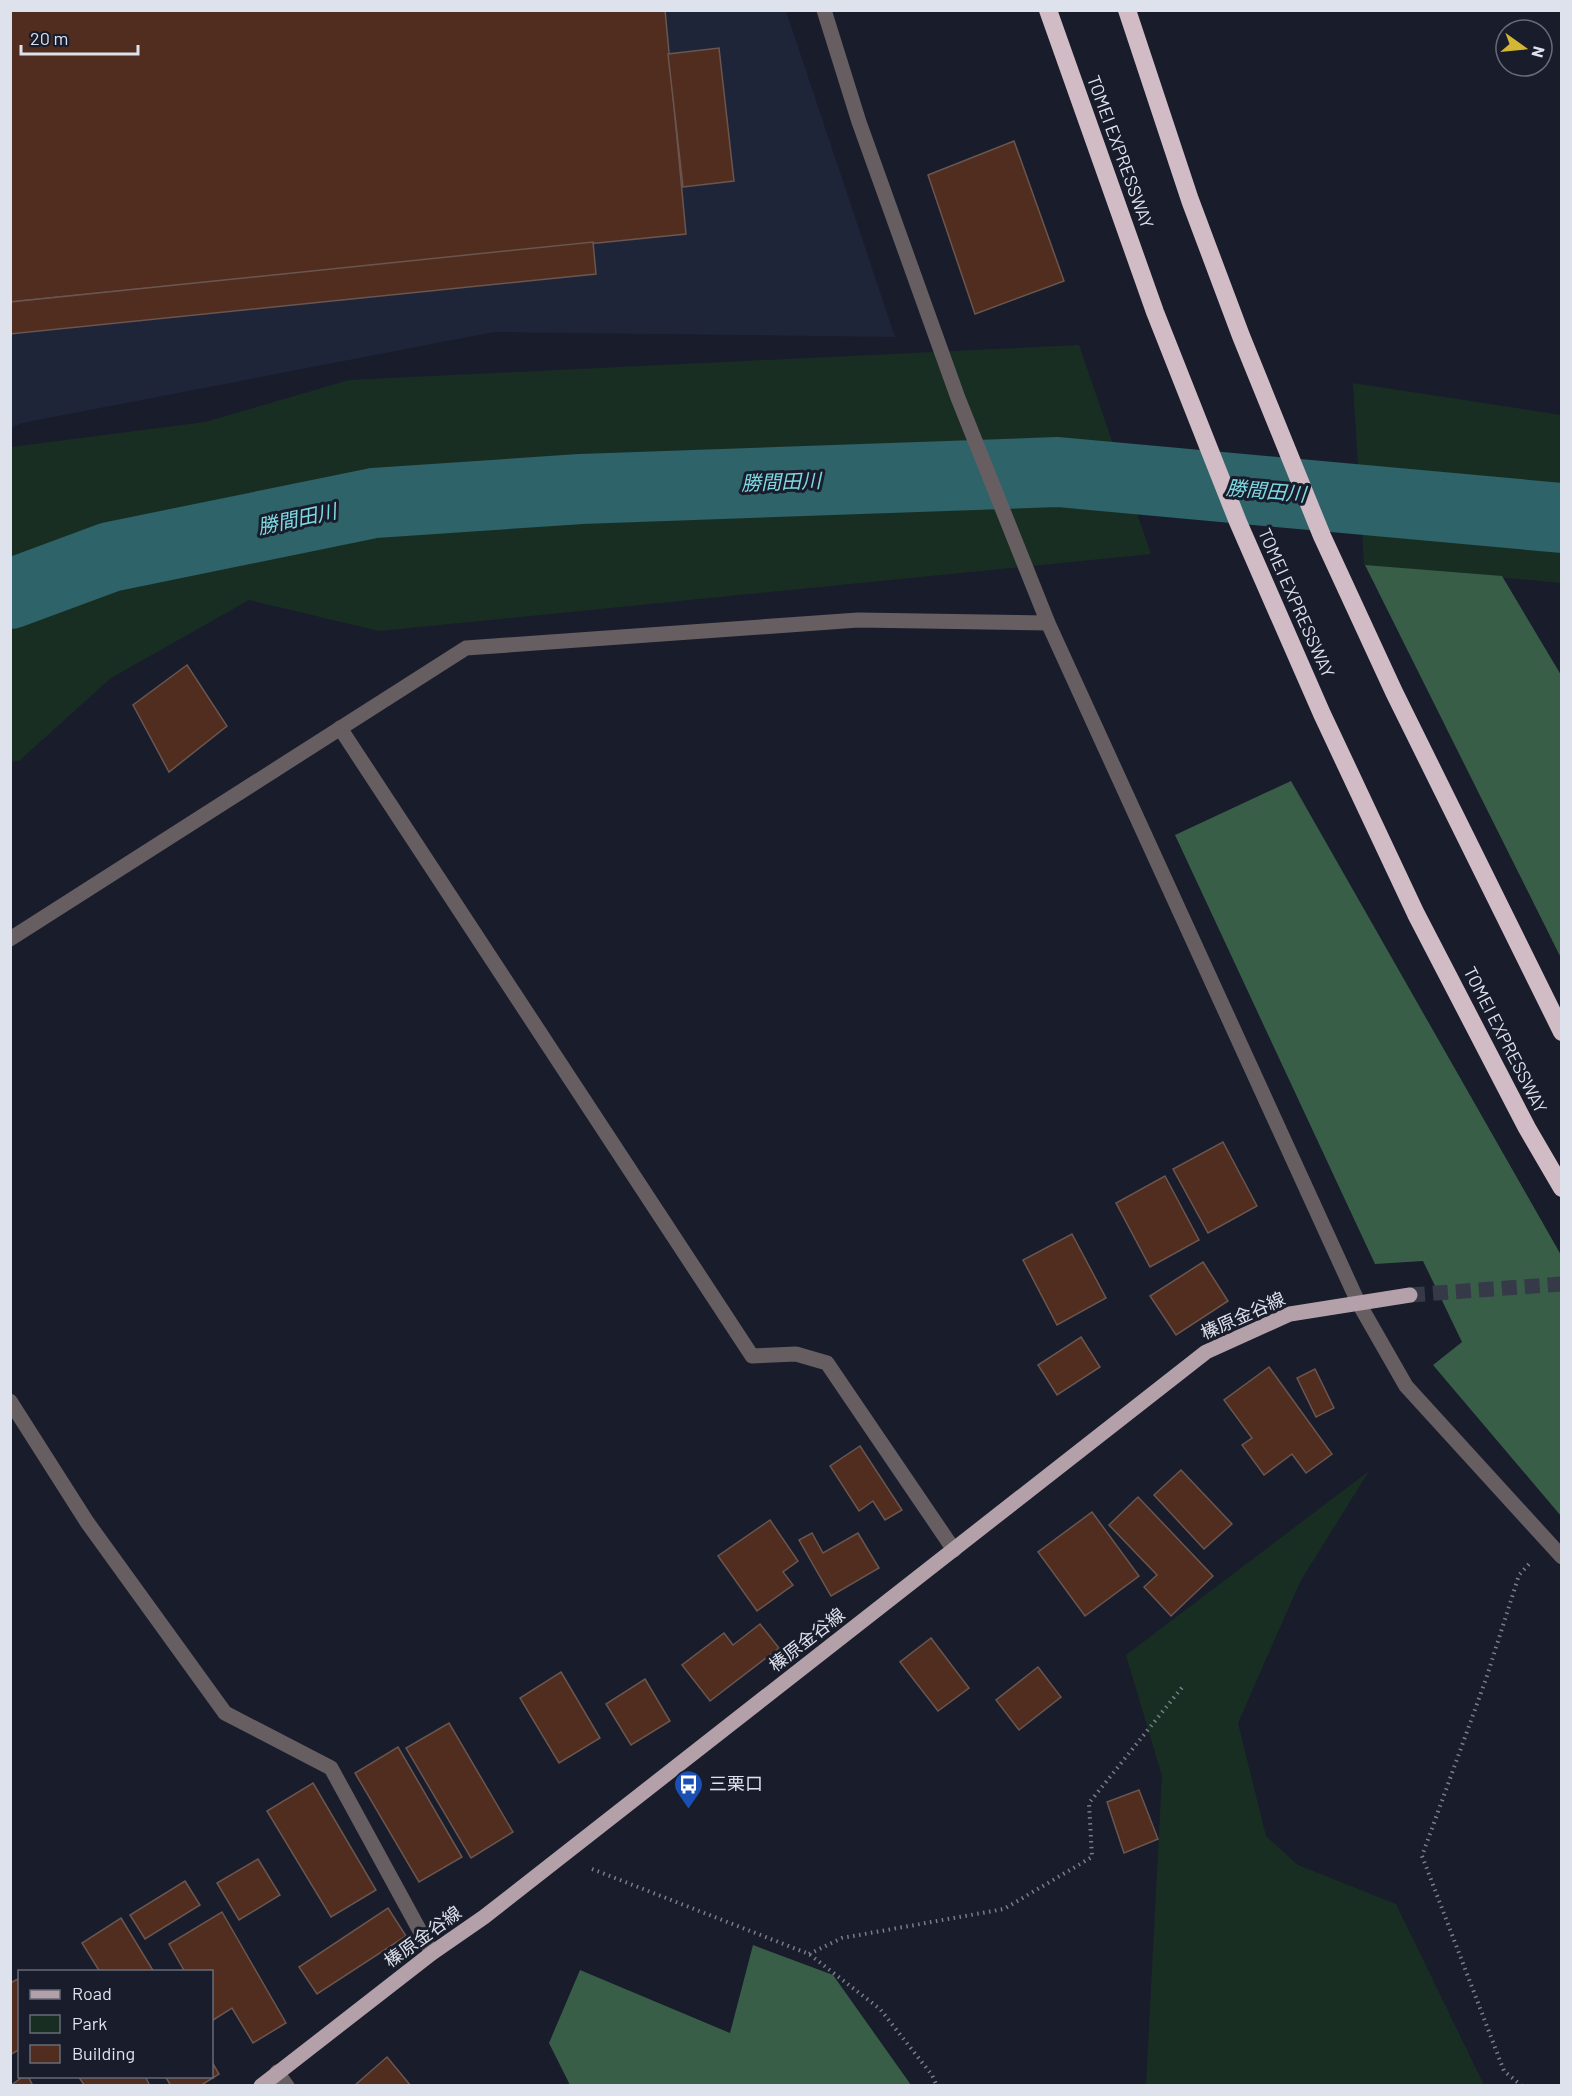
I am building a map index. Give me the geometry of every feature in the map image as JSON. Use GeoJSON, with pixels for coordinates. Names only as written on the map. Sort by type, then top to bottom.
{"type":"FeatureCollection","features":[{"type":"Feature","properties":{"kind":"highway","name":"TOMEI EXPRESSWAY"},"geometry":{"type":"LineString","coordinates":[[1048,10],[1155,312],[1238,522],[1322,714],[1416,914],[1527,1128],[1562,1188]]}},
{"type":"Feature","properties":{"kind":"highway"},"geometry":{"type":"LineString","coordinates":[[1127,10],[1190,200],[1241,336],[1322,536],[1394,692],[1562,1032]]}},
{"type":"Feature","properties":{"kind":"main road","name":"榛原金谷線"},"geometry":{"type":"LineString","coordinates":[[261,2085],[432,1953],[484,1917],[1206,1352],[1290,1314],[1410,1295]]}},
{"type":"Feature","properties":{"kind":"street"},"geometry":{"type":"LineString","coordinates":[[824,10],[859,122],[958,398],[1048,623],[1358,1302],[1406,1386],[1562,1557]]}},
{"type":"Feature","properties":{"kind":"street"},"geometry":{"type":"LineString","coordinates":[[10,939],[466,648],[858,620],[1048,623]]}},
{"type":"Feature","properties":{"kind":"street"},"geometry":{"type":"LineString","coordinates":[[340,728],[752,1356],[796,1354],[827,1363],[954,1550]]}},
{"type":"Feature","properties":{"kind":"street"},"geometry":{"type":"LineString","coordinates":[[10,1401],[87,1522],[225,1713],[331,1768],[432,1953]]}},
{"type":"Feature","properties":{"kind":"street"},"geometry":{"type":"LineString","coordinates":[[277,2072],[287,2085]]}},
{"type":"Feature","properties":{"kind":"path"},"geometry":{"type":"LineString","coordinates":[[1522,2085],[1504,2071],[1422,1856],[1486,1679],[1519,1575],[1548,1542]]}},
{"type":"Feature","properties":{"kind":"path"},"geometry":{"type":"LineString","coordinates":[[809,1954],[842,1938],[1004,1909],[1092,1857],[1089,1803],[1184,1685]]}},
{"type":"Feature","properties":{"kind":"path"},"geometry":{"type":"LineString","coordinates":[[560,1857],[809,1954],[880,2009],[932,2075],[937,2085]]}},
{"type":"Feature","properties":{"kind":"shaded area"},"geometry":{"type":"Polygon","coordinates":[[[11,11],[786,11],[895,337],[494,332],[22,423],[11,428],[11,11]]]}},
{"type":"Feature","properties":{"kind":"green space"},"geometry":{"type":"Polygon","coordinates":[[[1079,345],[1151,554],[379,631],[249,600],[111,678],[19,761],[11,762],[11,447],[205,422],[349,380],[1079,345]]]}},
{"type":"Feature","properties":{"kind":"green space"},"geometry":{"type":"Polygon","coordinates":[[[1353,383],[1561,415],[1561,583],[1364,565],[1353,383]]]}},
{"type":"Feature","properties":{"kind":"green space"},"geometry":{"type":"Polygon","coordinates":[[[1365,565],[1502,576],[1561,675],[1561,958],[1365,565]]]}},
{"type":"Feature","properties":{"kind":"green space"},"geometry":{"type":"Polygon","coordinates":[[[1291,781],[1561,1255],[1561,1516],[1433,1365],[1462,1342],[1423,1261],[1375,1264],[1175,835],[1291,781]]]}},
{"type":"Feature","properties":{"kind":"green space"},"geometry":{"type":"Polygon","coordinates":[[[1369,1471],[1301,1580],[1238,1723],[1266,1836],[1298,1865],[1396,1904],[1484,2085],[1146,2085],[1162,1776],[1126,1655],[1369,1471]]]}},
{"type":"Feature","properties":{"kind":"green space"},"geometry":{"type":"Polygon","coordinates":[[[753,1945],[833,1975],[911,2085],[570,2085],[549,2043],[580,1970],[730,2033],[753,1945]]]}},
{"type":"Feature","properties":{"kind":"building"},"geometry":{"type":"Polygon","coordinates":[[[10,10],[665,10],[686,234],[10,302],[10,10]]]}},
{"type":"Feature","properties":{"kind":"building"},"geometry":{"type":"Polygon","coordinates":[[[719,48],[734,181],[683,187],[668,54],[719,48]]]}},
{"type":"Feature","properties":{"kind":"building"},"geometry":{"type":"Polygon","coordinates":[[[1014,141],[1064,281],[975,314],[928,175],[1014,141]]]}},
{"type":"Feature","properties":{"kind":"building"},"geometry":{"type":"Polygon","coordinates":[[[593,242],[596,274],[10,334],[10,302],[593,242]]]}},
{"type":"Feature","properties":{"kind":"building"},"geometry":{"type":"Polygon","coordinates":[[[187,665],[227,726],[169,772],[133,705],[187,665]]]}},
{"type":"Feature","properties":{"kind":"building"},"geometry":{"type":"Polygon","coordinates":[[[1223,1142],[1257,1206],[1208,1233],[1173,1169],[1223,1142]]]}},
{"type":"Feature","properties":{"kind":"building"},"geometry":{"type":"Polygon","coordinates":[[[1165,1176],[1199,1240],[1150,1267],[1116,1203],[1165,1176]]]}},
{"type":"Feature","properties":{"kind":"building"},"geometry":{"type":"Polygon","coordinates":[[[1072,1234],[1106,1298],[1057,1325],[1023,1260],[1072,1234]]]}},
{"type":"Feature","properties":{"kind":"building"},"geometry":{"type":"Polygon","coordinates":[[[1203,1262],[1228,1301],[1176,1335],[1150,1296],[1203,1262]]]}},
{"type":"Feature","properties":{"kind":"building"},"geometry":{"type":"Polygon","coordinates":[[[1081,1337],[1100,1367],[1057,1395],[1038,1365],[1081,1337]]]}},
{"type":"Feature","properties":{"kind":"building"},"geometry":{"type":"Polygon","coordinates":[[[1269,1367],[1332,1454],[1306,1473],[1292,1454],[1264,1475],[1242,1445],[1252,1438],[1224,1400],[1269,1367]]]}},
{"type":"Feature","properties":{"kind":"building"},"geometry":{"type":"Polygon","coordinates":[[[1315,1369],[1334,1408],[1316,1417],[1297,1378],[1315,1369]]]}},
{"type":"Feature","properties":{"kind":"building"},"geometry":{"type":"Polygon","coordinates":[[[860,1446],[902,1510],[885,1520],[873,1501],[859,1511],[830,1466],[860,1446]]]}},
{"type":"Feature","properties":{"kind":"building"},"geometry":{"type":"Polygon","coordinates":[[[1181,1470],[1232,1524],[1204,1549],[1154,1495],[1181,1470]]]}},
{"type":"Feature","properties":{"kind":"building"},"geometry":{"type":"Polygon","coordinates":[[[1138,1497],[1213,1576],[1171,1616],[1144,1587],[1157,1575],[1109,1525],[1138,1497]]]}},
{"type":"Feature","properties":{"kind":"building"},"geometry":{"type":"Polygon","coordinates":[[[1092,1512],[1139,1576],[1085,1616],[1038,1552],[1092,1512]]]}},
{"type":"Feature","properties":{"kind":"building"},"geometry":{"type":"Polygon","coordinates":[[[770,1520],[798,1561],[783,1572],[793,1585],[757,1611],[718,1556],[770,1520]]]}},
{"type":"Feature","properties":{"kind":"building"},"geometry":{"type":"Polygon","coordinates":[[[812,1533],[823,1553],[858,1533],[879,1568],[831,1596],[799,1540],[812,1533]]]}},
{"type":"Feature","properties":{"kind":"building"},"geometry":{"type":"Polygon","coordinates":[[[760,1624],[779,1648],[710,1701],[682,1665],[724,1633],[733,1645],[760,1624]]]}},
{"type":"Feature","properties":{"kind":"building"},"geometry":{"type":"Polygon","coordinates":[[[931,1638],[969,1688],[938,1711],[900,1662],[931,1638]]]}},
{"type":"Feature","properties":{"kind":"building"},"geometry":{"type":"Polygon","coordinates":[[[1038,1667],[1061,1697],[1019,1730],[996,1700],[1038,1667]]]}},
{"type":"Feature","properties":{"kind":"building"},"geometry":{"type":"Polygon","coordinates":[[[561,1672],[600,1738],[559,1763],[520,1698],[561,1672]]]}},
{"type":"Feature","properties":{"kind":"building"},"geometry":{"type":"Polygon","coordinates":[[[645,1679],[670,1721],[631,1745],[606,1704],[645,1679]]]}},
{"type":"Feature","properties":{"kind":"building"},"geometry":{"type":"Polygon","coordinates":[[[449,1723],[513,1832],[471,1858],[406,1748],[449,1723]]]}},
{"type":"Feature","properties":{"kind":"building"},"geometry":{"type":"Polygon","coordinates":[[[398,1747],[462,1857],[419,1882],[355,1773],[398,1747]]]}},
{"type":"Feature","properties":{"kind":"building"},"geometry":{"type":"Polygon","coordinates":[[[313,1783],[376,1890],[331,1917],[267,1811],[313,1783]]]}},
{"type":"Feature","properties":{"kind":"building"},"geometry":{"type":"Polygon","coordinates":[[[1139,1790],[1158,1839],[1124,1853],[1107,1802],[1139,1790]]]}},
{"type":"Feature","properties":{"kind":"building"},"geometry":{"type":"Polygon","coordinates":[[[258,1859],[280,1895],[239,1920],[217,1883],[258,1859]]]}},
{"type":"Feature","properties":{"kind":"building"},"geometry":{"type":"Polygon","coordinates":[[[185,1881],[200,1905],[145,1939],[130,1915],[185,1881]]]}},
{"type":"Feature","properties":{"kind":"building"},"geometry":{"type":"Polygon","coordinates":[[[388,1908],[406,1936],[317,1994],[299,1967],[388,1908]]]}},
{"type":"Feature","properties":{"kind":"building"},"geometry":{"type":"Polygon","coordinates":[[[222,1912],[286,2023],[253,2043],[232,2008],[213,2020],[213,1970],[184,1970],[169,1944],[222,1912]]]}},
{"type":"Feature","properties":{"kind":"building"},"geometry":{"type":"Polygon","coordinates":[[[121,1918],[153,1970],[99,1970],[82,1943],[121,1918]]]}},
{"type":"Feature","properties":{"kind":"building"},"geometry":{"type":"Polygon","coordinates":[[[18,1979],[18,2050],[10,2055],[10,1983],[18,1979]]]}},
{"type":"Feature","properties":{"kind":"building"},"geometry":{"type":"Polygon","coordinates":[[[387,2057],[411,2086],[354,2086],[387,2057]]]}},
{"type":"Feature","properties":{"kind":"building"},"geometry":{"type":"Polygon","coordinates":[[[213,2064],[219,2074],[213,2078],[213,2064]]]}},
{"type":"Feature","properties":{"kind":"building"},"geometry":{"type":"Polygon","coordinates":[[[21,2078],[29,2078],[33,2086],[10,2086],[21,2078]]]}},
{"type":"Feature","properties":{"kind":"building"},"geometry":{"type":"Polygon","coordinates":[[[79,2078],[146,2078],[150,2086],[85,2086],[79,2078]]]}},
{"type":"Feature","properties":{"kind":"building"},"geometry":{"type":"Polygon","coordinates":[[[166,2078],[213,2078],[200,2086],[171,2086],[166,2078]]]}},
{"type":"Feature","properties":{"kind":"waterway","name":"勝間田川"},"geometry":{"type":"LineString","coordinates":[[10,594],[110,557],[374,503],[581,489],[1058,472],[1562,518]]}},
{"type":"Feature","properties":{"kind":"tunnel"},"geometry":{"type":"LineString","coordinates":[[1410,1295],[1562,1284]]}},
{"type":"Feature","properties":{"kind":"place","name":"三栗口"},"geometry":{"type":"Point","coordinates":[688,1810]}}]}
